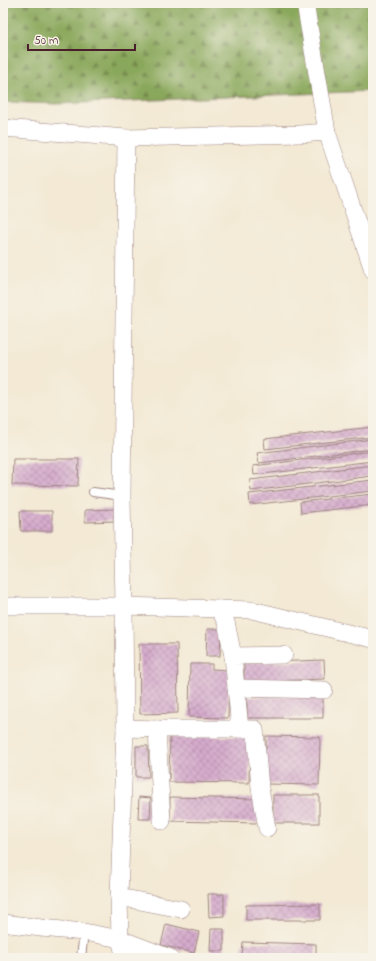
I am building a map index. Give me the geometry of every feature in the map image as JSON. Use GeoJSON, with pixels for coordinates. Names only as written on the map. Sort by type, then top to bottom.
{"type":"FeatureCollection","features":[{"type":"Feature","properties":{"kind":"street"},"geometry":{"type":"LineString","coordinates":[[305,3],[327,132],[373,270]]}},
{"type":"Feature","properties":{"kind":"street"},"geometry":{"type":"LineString","coordinates":[[3,128],[126,138],[327,132]]}},
{"type":"Feature","properties":{"kind":"street"},"geometry":{"type":"LineString","coordinates":[[125,958],[120,939],[119,897],[125,728],[122,496],[126,138]]}},
{"type":"Feature","properties":{"kind":"street"},"geometry":{"type":"LineString","coordinates":[[3,606],[124,606],[252,610],[373,639]]}},
{"type":"Feature","properties":{"kind":"street"},"geometry":{"type":"LineString","coordinates":[[219,609],[226,622],[233,656],[240,729]]}},
{"type":"Feature","properties":{"kind":"street"},"geometry":{"type":"LineString","coordinates":[[233,656],[284,655]]}},
{"type":"Feature","properties":{"kind":"street"},"geometry":{"type":"LineString","coordinates":[[236,688],[324,690]]}},
{"type":"Feature","properties":{"kind":"street"},"geometry":{"type":"LineString","coordinates":[[125,728],[255,729],[260,788],[267,828]]}},
{"type":"Feature","properties":{"kind":"street"},"geometry":{"type":"LineString","coordinates":[[157,729],[162,821]]}},
{"type":"Feature","properties":{"kind":"street"},"geometry":{"type":"LineString","coordinates":[[119,897],[181,909]]}},
{"type":"Feature","properties":{"kind":"street"},"geometry":{"type":"LineString","coordinates":[[3,923],[84,932],[120,939],[170,958]]}},
{"type":"Feature","properties":{"kind":"lane"},"geometry":{"type":"LineString","coordinates":[[93,492],[122,496]]}},
{"type":"Feature","properties":{"kind":"lane"},"geometry":{"type":"LineString","coordinates":[[81,958],[84,932]]}},
{"type":"Feature","properties":{"kind":"green space"},"geometry":{"type":"Polygon","coordinates":[[[3,3],[373,3],[373,91],[56,104],[3,102],[3,3]]]}},
{"type":"Feature","properties":{"kind":"building"},"geometry":{"type":"Polygon","coordinates":[[[373,427],[373,437],[265,449],[264,439],[373,427]]]}},
{"type":"Feature","properties":{"kind":"building"},"geometry":{"type":"Polygon","coordinates":[[[373,439],[373,449],[259,463],[257,453],[373,439]]]}},
{"type":"Feature","properties":{"kind":"building"},"geometry":{"type":"Polygon","coordinates":[[[373,451],[373,461],[254,475],[253,466],[373,451]]]}},
{"type":"Feature","properties":{"kind":"building"},"geometry":{"type":"Polygon","coordinates":[[[13,459],[79,459],[78,486],[12,485],[13,459]]]}},
{"type":"Feature","properties":{"kind":"building"},"geometry":{"type":"Polygon","coordinates":[[[373,465],[373,476],[251,491],[250,480],[373,465]]]}},
{"type":"Feature","properties":{"kind":"building"},"geometry":{"type":"Polygon","coordinates":[[[373,480],[373,491],[250,505],[249,494],[373,480]]]}},
{"type":"Feature","properties":{"kind":"building"},"geometry":{"type":"Polygon","coordinates":[[[373,494],[373,505],[301,513],[300,502],[373,494]]]}},
{"type":"Feature","properties":{"kind":"building"},"geometry":{"type":"Polygon","coordinates":[[[116,509],[116,521],[85,522],[85,510],[116,509]]]}},
{"type":"Feature","properties":{"kind":"building"},"geometry":{"type":"Polygon","coordinates":[[[20,511],[52,511],[52,531],[21,531],[20,511]]]}},
{"type":"Feature","properties":{"kind":"building"},"geometry":{"type":"Polygon","coordinates":[[[207,629],[221,629],[220,656],[206,656],[207,629]]]}},
{"type":"Feature","properties":{"kind":"building"},"geometry":{"type":"Polygon","coordinates":[[[139,644],[177,644],[178,713],[140,714],[139,644]]]}},
{"type":"Feature","properties":{"kind":"building"},"geometry":{"type":"Polygon","coordinates":[[[324,660],[325,679],[244,682],[244,663],[324,660]]]}},
{"type":"Feature","properties":{"kind":"building"},"geometry":{"type":"Polygon","coordinates":[[[190,664],[212,664],[212,669],[229,670],[228,718],[189,717],[190,664]]]}},
{"type":"Feature","properties":{"kind":"building"},"geometry":{"type":"Polygon","coordinates":[[[323,696],[323,718],[247,718],[247,697],[323,696]]]}},
{"type":"Feature","properties":{"kind":"building"},"geometry":{"type":"Polygon","coordinates":[[[170,736],[250,737],[249,783],[169,782],[170,736]]]}},
{"type":"Feature","properties":{"kind":"building"},"geometry":{"type":"Polygon","coordinates":[[[266,736],[320,737],[319,785],[266,784],[262,747],[266,747],[266,736]]]}},
{"type":"Feature","properties":{"kind":"building"},"geometry":{"type":"Polygon","coordinates":[[[136,746],[148,746],[149,777],[136,777],[136,746]]]}},
{"type":"Feature","properties":{"kind":"building"},"geometry":{"type":"Polygon","coordinates":[[[273,795],[319,795],[319,823],[273,823],[273,795]]]}},
{"type":"Feature","properties":{"kind":"building"},"geometry":{"type":"Polygon","coordinates":[[[139,797],[151,798],[150,819],[138,819],[139,797]]]}},
{"type":"Feature","properties":{"kind":"building"},"geometry":{"type":"Polygon","coordinates":[[[170,797],[258,799],[258,823],[170,821],[170,797]]]}},
{"type":"Feature","properties":{"kind":"building"},"geometry":{"type":"Polygon","coordinates":[[[208,894],[224,894],[224,916],[209,917],[208,894]]]}},
{"type":"Feature","properties":{"kind":"building"},"geometry":{"type":"Polygon","coordinates":[[[320,904],[320,920],[246,920],[246,905],[320,904]]]}},
{"type":"Feature","properties":{"kind":"building"},"geometry":{"type":"Polygon","coordinates":[[[166,924],[199,932],[194,953],[161,945],[166,924]]]}},
{"type":"Feature","properties":{"kind":"building"},"geometry":{"type":"Polygon","coordinates":[[[211,929],[224,929],[224,951],[210,951],[211,929]]]}},
{"type":"Feature","properties":{"kind":"building"},"geometry":{"type":"Polygon","coordinates":[[[243,942],[316,944],[316,958],[242,958],[243,942]]]}}]}
